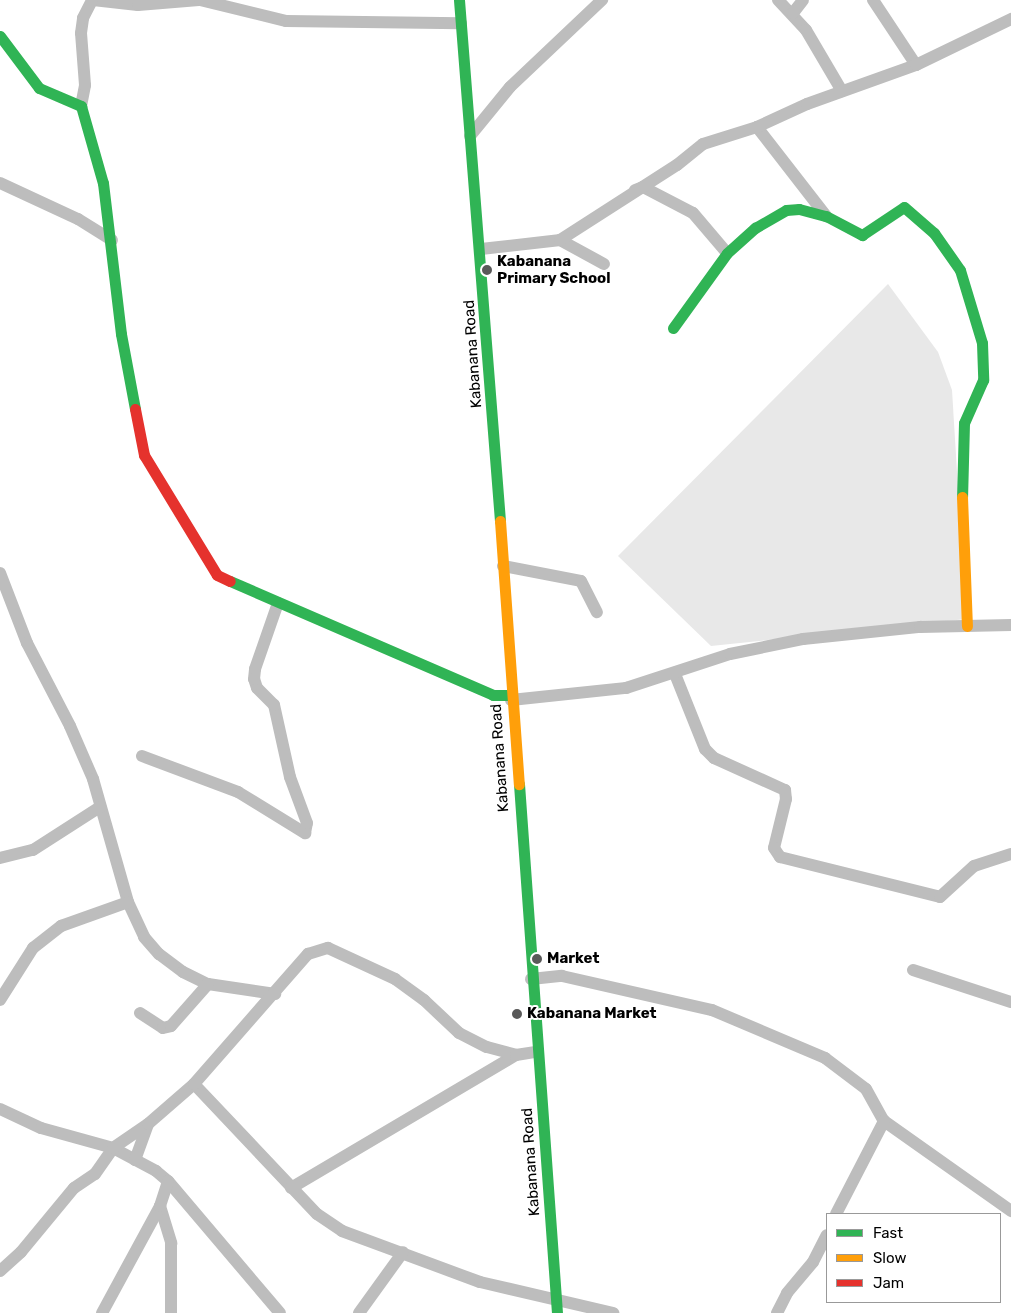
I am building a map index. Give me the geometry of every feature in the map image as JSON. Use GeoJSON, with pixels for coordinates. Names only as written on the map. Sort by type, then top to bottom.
{"type":"FeatureCollection","features":[{"type":"Feature","properties":{"kind":"street"},"geometry":{"type":"LineString","coordinates":[[461,23],[286,21],[200,0],[138,5],[92,0],[83,18],[81,34],[85,85],[80,106],[103,182],[112,240],[121,334],[144,455],[217,576],[493,695],[511,697],[626,688],[675,674],[730,654],[803,639],[967,626],[1011,625]]}},
{"type":"Feature","properties":{"kind":"street","name":"Kabanana Road"},"geometry":{"type":"LineString","coordinates":[[459,0],[481,249],[536,1052],[557,1313]]}},
{"type":"Feature","properties":{"kind":"street"},"geometry":{"type":"LineString","coordinates":[[470,136],[510,87],[602,0]]}},
{"type":"Feature","properties":{"kind":"street"},"geometry":{"type":"LineString","coordinates":[[778,0],[793,13],[842,91]]}},
{"type":"Feature","properties":{"kind":"street"},"geometry":{"type":"LineString","coordinates":[[793,13],[803,0]]}},
{"type":"Feature","properties":{"kind":"street"},"geometry":{"type":"LineString","coordinates":[[873,0],[916,65]]}},
{"type":"Feature","properties":{"kind":"street"},"geometry":{"type":"LineString","coordinates":[[481,249],[560,240],[633,191],[676,165],[703,144],[757,127],[842,91],[916,65],[1011,18]]}},
{"type":"Feature","properties":{"kind":"street"},"geometry":{"type":"LineString","coordinates":[[0,36],[38,88],[80,106]]}},
{"type":"Feature","properties":{"kind":"street"},"geometry":{"type":"LineString","coordinates":[[757,127],[826,216]]}},
{"type":"Feature","properties":{"kind":"street"},"geometry":{"type":"LineString","coordinates":[[0,183],[78,219],[112,240]]}},
{"type":"Feature","properties":{"kind":"street"},"geometry":{"type":"LineString","coordinates":[[633,191],[642,187],[693,213],[727,253]]}},
{"type":"Feature","properties":{"kind":"street"},"geometry":{"type":"LineString","coordinates":[[673,328],[727,253],[754,228],[786,210],[799,209],[826,216],[862,235],[906,208],[947,249],[960,270],[978,320],[982,343],[983,380],[964,423],[961,482],[967,626]]}},
{"type":"Feature","properties":{"kind":"street"},"geometry":{"type":"LineString","coordinates":[[560,240],[604,264]]}},
{"type":"Feature","properties":{"kind":"street"},"geometry":{"type":"LineString","coordinates":[[503,566],[581,581],[597,612]]}},
{"type":"Feature","properties":{"kind":"street"},"geometry":{"type":"LineString","coordinates":[[0,573],[27,643],[70,726],[93,779],[128,902],[144,937],[159,954],[183,972],[208,984],[275,994]]}},
{"type":"Feature","properties":{"kind":"street"},"geometry":{"type":"LineString","coordinates":[[142,756],[238,792],[305,833],[306,823],[290,776],[274,705],[256,688],[254,680],[255,669],[278,603]]}},
{"type":"Feature","properties":{"kind":"street"},"geometry":{"type":"LineString","coordinates":[[675,674],[705,749],[714,758],[785,790],[786,799],[774,848],[780,857],[940,897],[974,866],[1011,854]]}},
{"type":"Feature","properties":{"kind":"street"},"geometry":{"type":"LineString","coordinates":[[0,858],[33,850],[100,807]]}},
{"type":"Feature","properties":{"kind":"street"},"geometry":{"type":"LineString","coordinates":[[0,1000],[33,948],[62,926],[128,902]]}},
{"type":"Feature","properties":{"kind":"street"},"geometry":{"type":"LineString","coordinates":[[0,1271],[21,1252],[74,1188],[96,1174],[113,1148],[148,1124],[194,1084],[236,1033],[275,994],[308,954],[328,948],[395,979],[459,1033],[487,1047],[516,1055]]}},
{"type":"Feature","properties":{"kind":"street"},"geometry":{"type":"LineString","coordinates":[[913,970],[1011,1002]]}},
{"type":"Feature","properties":{"kind":"street"},"geometry":{"type":"LineString","coordinates":[[532,979],[562,976],[712,1010],[825,1058],[866,1089],[884,1121],[1011,1211]]}},
{"type":"Feature","properties":{"kind":"street"},"geometry":{"type":"LineString","coordinates":[[140,1013],[163,1028],[171,1026],[208,984]]}},
{"type":"Feature","properties":{"kind":"street"},"geometry":{"type":"LineString","coordinates":[[291,1188],[516,1055],[536,1052]]}},
{"type":"Feature","properties":{"kind":"street"},"geometry":{"type":"LineString","coordinates":[[194,1084],[317,1214],[342,1231],[480,1282],[613,1313]]}},
{"type":"Feature","properties":{"kind":"street"},"geometry":{"type":"LineString","coordinates":[[0,1110],[50,1131],[113,1148],[168,1181],[280,1313]]}},
{"type":"Feature","properties":{"kind":"street"},"geometry":{"type":"LineString","coordinates":[[837,1213],[884,1121]]}},
{"type":"Feature","properties":{"kind":"street"},"geometry":{"type":"LineString","coordinates":[[135,1160],[148,1124]]}},
{"type":"Feature","properties":{"kind":"street"},"geometry":{"type":"LineString","coordinates":[[102,1313],[160,1206],[168,1181]]}},
{"type":"Feature","properties":{"kind":"street"},"geometry":{"type":"LineString","coordinates":[[160,1206],[171,1243],[171,1313]]}},
{"type":"Feature","properties":{"kind":"street"},"geometry":{"type":"LineString","coordinates":[[777,1313],[787,1293],[813,1262],[826,1237]]}},
{"type":"Feature","properties":{"kind":"street"},"geometry":{"type":"LineString","coordinates":[[359,1313],[403,1252]]}},
{"type":"Feature","properties":{"kind":"shaded area"},"geometry":{"type":"Polygon","coordinates":[[[888,284],[938,352],[952,390],[966,619],[711,646],[618,556],[888,284]]]}},
{"type":"Feature","properties":{"kind":"traffic: fast"},"geometry":{"type":"LineString","coordinates":[[459,0],[500,521]]}},
{"type":"Feature","properties":{"kind":"traffic: fast"},"geometry":{"type":"LineString","coordinates":[[0,36],[39,88],[81,106],[103,183],[121,334],[135,409]]}},
{"type":"Feature","properties":{"kind":"traffic: fast"},"geometry":{"type":"LineString","coordinates":[[673,328],[727,253],[755,228],[786,210],[799,209],[826,216],[862,235],[904,207],[934,233],[960,270],[982,343],[983,380],[964,423],[962,497]]}},
{"type":"Feature","properties":{"kind":"traffic: fast"},"geometry":{"type":"LineString","coordinates":[[230,581],[493,695],[511,695]]}},
{"type":"Feature","properties":{"kind":"traffic: fast"},"geometry":{"type":"LineString","coordinates":[[519,784],[557,1313]]}},
{"type":"Feature","properties":{"kind":"traffic: slow"},"geometry":{"type":"LineString","coordinates":[[962,497],[967,626]]}},
{"type":"Feature","properties":{"kind":"traffic: slow"},"geometry":{"type":"LineString","coordinates":[[500,521],[519,784]]}},
{"type":"Feature","properties":{"kind":"traffic: jam"},"geometry":{"type":"LineString","coordinates":[[135,409],[144,455],[217,575],[230,581]]}},
{"type":"Feature","properties":{"kind":"place","name":"Kabanana Primary School"},"geometry":{"type":"Point","coordinates":[487,270]}},
{"type":"Feature","properties":{"kind":"place","name":"Market"},"geometry":{"type":"Point","coordinates":[537,959]}},
{"type":"Feature","properties":{"kind":"place","name":"Kabanana Market"},"geometry":{"type":"Point","coordinates":[517,1014]}}]}
